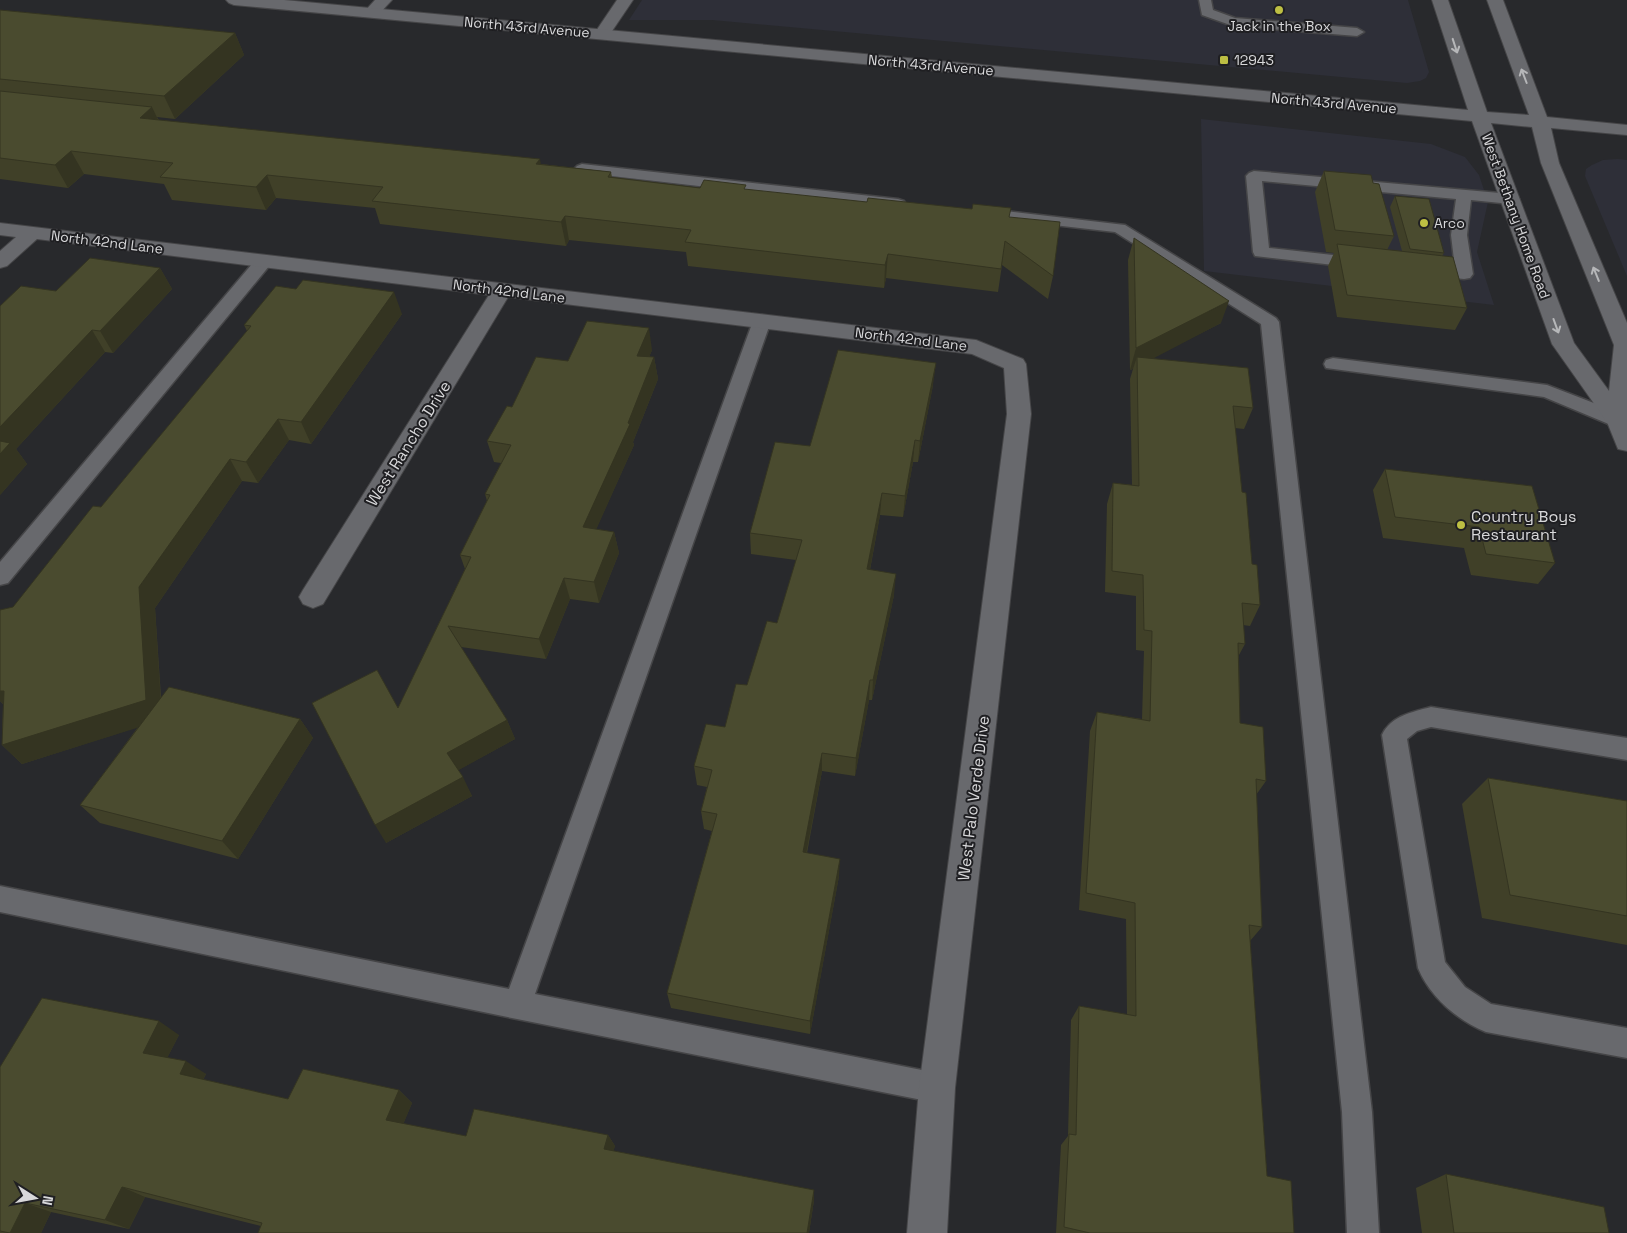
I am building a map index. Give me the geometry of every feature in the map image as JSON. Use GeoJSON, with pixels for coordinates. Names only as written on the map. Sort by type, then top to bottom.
{"type":"FeatureCollection","features":[{"type":"Feature","properties":{"kind":"main road","name":"North 43rd Avenue"},"geometry":{"type":"LineString","coordinates":[[234,0],[1627,130]]}},
{"type":"Feature","properties":{"kind":"main road"},"geometry":{"type":"LineString","coordinates":[[372,12],[384,0]]}},
{"type":"Feature","properties":{"kind":"main road"},"geometry":{"type":"LineString","coordinates":[[602,34],[625,0]]}},
{"type":"Feature","properties":{"kind":"main road","name":"West Bethany Home Road"},"geometry":{"type":"LineString","coordinates":[[1440,0],[1479,116],[1563,344],[1618,420],[1627,443]]}},
{"type":"Feature","properties":{"kind":"main road","name":"West Bethany Home Road"},"geometry":{"type":"LineString","coordinates":[[1495,0],[1540,122],[1550,163],[1625,345],[1618,420]]}},
{"type":"Feature","properties":{"kind":"main road","name":"North 42nd Lane"},"geometry":{"type":"LineString","coordinates":[[0,229],[976,347],[1014,364]]}},
{"type":"Feature","properties":{"kind":"main road"},"geometry":{"type":"LineString","coordinates":[[0,262],[32,233]]}},
{"type":"Feature","properties":{"kind":"main road","name":"West Rancho Drive"},"geometry":{"type":"LineString","coordinates":[[313,597],[502,290]]}},
{"type":"Feature","properties":{"kind":"main road","name":"West Palo Verde Drive"},"geometry":{"type":"LineString","coordinates":[[927,1233],[937,1088],[1019,414],[1014,364]]}},
{"type":"Feature","properties":{"kind":"lane"},"geometry":{"type":"LineString","coordinates":[[1205,0],[1207,12],[1218,18],[1233,22],[1357,32]]}},
{"type":"Feature","properties":{"kind":"lane"},"geometry":{"type":"LineString","coordinates":[[564,168],[921,206]]}},
{"type":"Feature","properties":{"kind":"lane"},"geometry":{"type":"LineString","coordinates":[[1377,264],[1261,252],[1254,176],[1510,199]]}},
{"type":"Feature","properties":{"kind":"lane"},"geometry":{"type":"LineString","coordinates":[[1375,188],[1380,206]]}},
{"type":"Feature","properties":{"kind":"lane"},"geometry":{"type":"LineString","coordinates":[[1406,268],[1464,274],[1459,235],[1464,195]]}},
{"type":"Feature","properties":{"kind":"lane"},"geometry":{"type":"LineString","coordinates":[[961,210],[1119,228],[1270,322],[1357,1112],[1363,1233]]}},
{"type":"Feature","properties":{"kind":"lane"},"geometry":{"type":"LineString","coordinates":[[0,577],[264,261]]}},
{"type":"Feature","properties":{"kind":"lane"},"geometry":{"type":"LineString","coordinates":[[517,1005],[762,321]]}},
{"type":"Feature","properties":{"kind":"lane"},"geometry":{"type":"LineString","coordinates":[[1333,364],[1548,391],[1618,420]]}},
{"type":"Feature","properties":{"kind":"lane"},"geometry":{"type":"LineString","coordinates":[[1627,749],[1431,717],[1410,723],[1394,735],[1432,968],[1454,997],[1486,1018],[1627,1043]]}},
{"type":"Feature","properties":{"kind":"lane"},"geometry":{"type":"LineString","coordinates":[[0,898],[517,1005],[937,1088]]}},
{"type":"Feature","properties":{"kind":"shaded area"},"geometry":{"type":"Polygon","coordinates":[[[642,0],[1408,0],[1429,72],[1426,78],[1420,81],[1407,83],[712,20],[629,20],[642,0]]]}},
{"type":"Feature","properties":{"kind":"shaded area"},"geometry":{"type":"Polygon","coordinates":[[[1201,119],[1431,144],[1465,157],[1479,175],[1488,202],[1477,252],[1494,305],[1204,271],[1201,119]]]}},
{"type":"Feature","properties":{"kind":"shaded area"},"geometry":{"type":"Polygon","coordinates":[[[1603,160],[1627,160],[1627,276],[1585,176],[1586,169],[1592,165],[1603,160]]]}},
{"type":"Feature","properties":{"kind":"building"},"geometry":{"type":"Polygon","coordinates":[[[0,10],[235,33],[164,96],[0,79],[0,10]]]}},
{"type":"Feature","properties":{"kind":"building"},"geometry":{"type":"Polygon","coordinates":[[[0,91],[152,107],[140,118],[540,159],[536,164],[611,172],[608,177],[700,188],[704,180],[746,185],[744,189],[867,202],[868,198],[972,209],[973,204],[1011,208],[1009,217],[1060,222],[1053,276],[1005,241],[1001,269],[888,254],[885,265],[685,242],[691,230],[565,216],[561,222],[372,201],[383,187],[267,175],[256,187],[160,177],[173,163],[71,151],[55,165],[0,158],[0,91]]]}},
{"type":"Feature","properties":{"kind":"building"},"geometry":{"type":"Polygon","coordinates":[[[1324,171],[1371,175],[1373,183],[1379,184],[1394,236],[1335,230],[1324,171]]]}},
{"type":"Feature","properties":{"kind":"building"},"geometry":{"type":"Polygon","coordinates":[[[1395,196],[1429,199],[1444,253],[1410,249],[1395,196]]]}},
{"type":"Feature","properties":{"kind":"building"},"geometry":{"type":"Polygon","coordinates":[[[1134,238],[1229,301],[1136,348],[1134,238]]]}},
{"type":"Feature","properties":{"kind":"building"},"geometry":{"type":"Polygon","coordinates":[[[1337,244],[1453,257],[1467,308],[1347,295],[1337,244]]]}},
{"type":"Feature","properties":{"kind":"building"},"geometry":{"type":"Polygon","coordinates":[[[90,258],[160,268],[100,331],[92,330],[0,427],[0,306],[21,286],[56,291],[90,258]]]}},
{"type":"Feature","properties":{"kind":"building"},"geometry":{"type":"Polygon","coordinates":[[[303,280],[394,292],[301,422],[278,419],[246,462],[230,459],[139,587],[146,700],[2,745],[4,691],[0,691],[0,610],[13,607],[93,506],[101,507],[251,326],[244,325],[276,286],[296,289],[303,280]]]}},
{"type":"Feature","properties":{"kind":"building"},"geometry":{"type":"Polygon","coordinates":[[[587,321],[649,328],[637,356],[654,357],[628,423],[630,424],[583,527],[614,532],[594,582],[564,578],[539,639],[448,626],[507,720],[447,753],[463,777],[375,825],[312,703],[377,670],[398,708],[471,557],[460,555],[490,495],[485,494],[511,445],[487,441],[507,406],[512,407],[536,357],[568,361],[587,321]]]}},
{"type":"Feature","properties":{"kind":"building"},"geometry":{"type":"Polygon","coordinates":[[[838,350],[936,363],[920,441],[915,440],[905,496],[882,493],[867,569],[896,574],[873,680],[870,680],[856,758],[822,753],[803,852],[840,859],[810,1021],[667,993],[717,814],[701,811],[712,770],[694,766],[706,724],[725,727],[736,684],[747,685],[767,621],[777,623],[802,540],[750,533],[775,442],[810,446],[838,350]]]}},
{"type":"Feature","properties":{"kind":"building"},"geometry":{"type":"Polygon","coordinates":[[[1137,357],[1248,368],[1253,408],[1233,406],[1242,492],[1246,493],[1252,564],[1257,565],[1260,605],[1242,603],[1245,644],[1238,643],[1240,723],[1263,727],[1266,781],[1256,779],[1262,927],[1249,925],[1267,1176],[1291,1181],[1294,1233],[1090,1233],[1064,1227],[1069,1134],[1076,1135],[1079,1006],[1136,1016],[1135,903],[1086,893],[1097,712],[1150,721],[1152,631],[1144,630],[1143,575],[1112,571],[1113,483],[1139,486],[1137,357]]]}},
{"type":"Feature","properties":{"kind":"building"},"geometry":{"type":"Polygon","coordinates":[[[0,441],[10,443],[0,454],[0,441]]]}},
{"type":"Feature","properties":{"kind":"building"},"geometry":{"type":"Polygon","coordinates":[[[1385,469],[1532,486],[1555,563],[1486,554],[1479,527],[1395,517],[1385,469]]]}},
{"type":"Feature","properties":{"kind":"building"},"geometry":{"type":"Polygon","coordinates":[[[169,687],[300,719],[222,841],[80,805],[169,687]]]}},
{"type":"Feature","properties":{"kind":"building"},"geometry":{"type":"Polygon","coordinates":[[[1488,778],[1627,801],[1627,916],[1510,895],[1488,778]]]}},
{"type":"Feature","properties":{"kind":"building"},"geometry":{"type":"Polygon","coordinates":[[[42,998],[159,1021],[143,1053],[186,1061],[180,1074],[288,1099],[303,1069],[399,1090],[386,1120],[466,1136],[474,1109],[608,1135],[604,1149],[814,1190],[807,1233],[258,1233],[262,1223],[122,1187],[105,1220],[25,1203],[10,1233],[0,1231],[0,1067],[42,998]]]}},
{"type":"Feature","properties":{"kind":"building"},"geometry":{"type":"Polygon","coordinates":[[[1446,1174],[1604,1207],[1609,1233],[1454,1233],[1446,1174]]]}},
{"type":"Feature","properties":{"kind":"place","name":"Jack in the Box"},"geometry":{"type":"Point","coordinates":[1279,10]}},
{"type":"Feature","properties":{"kind":"place","name":"12943"},"geometry":{"type":"Point","coordinates":[1224,60]}},
{"type":"Feature","properties":{"kind":"place","name":"Arco"},"geometry":{"type":"Point","coordinates":[1424,223]}},
{"type":"Feature","properties":{"kind":"place","name":"Country Boys Restaurant"},"geometry":{"type":"Point","coordinates":[1461,525]}}]}
